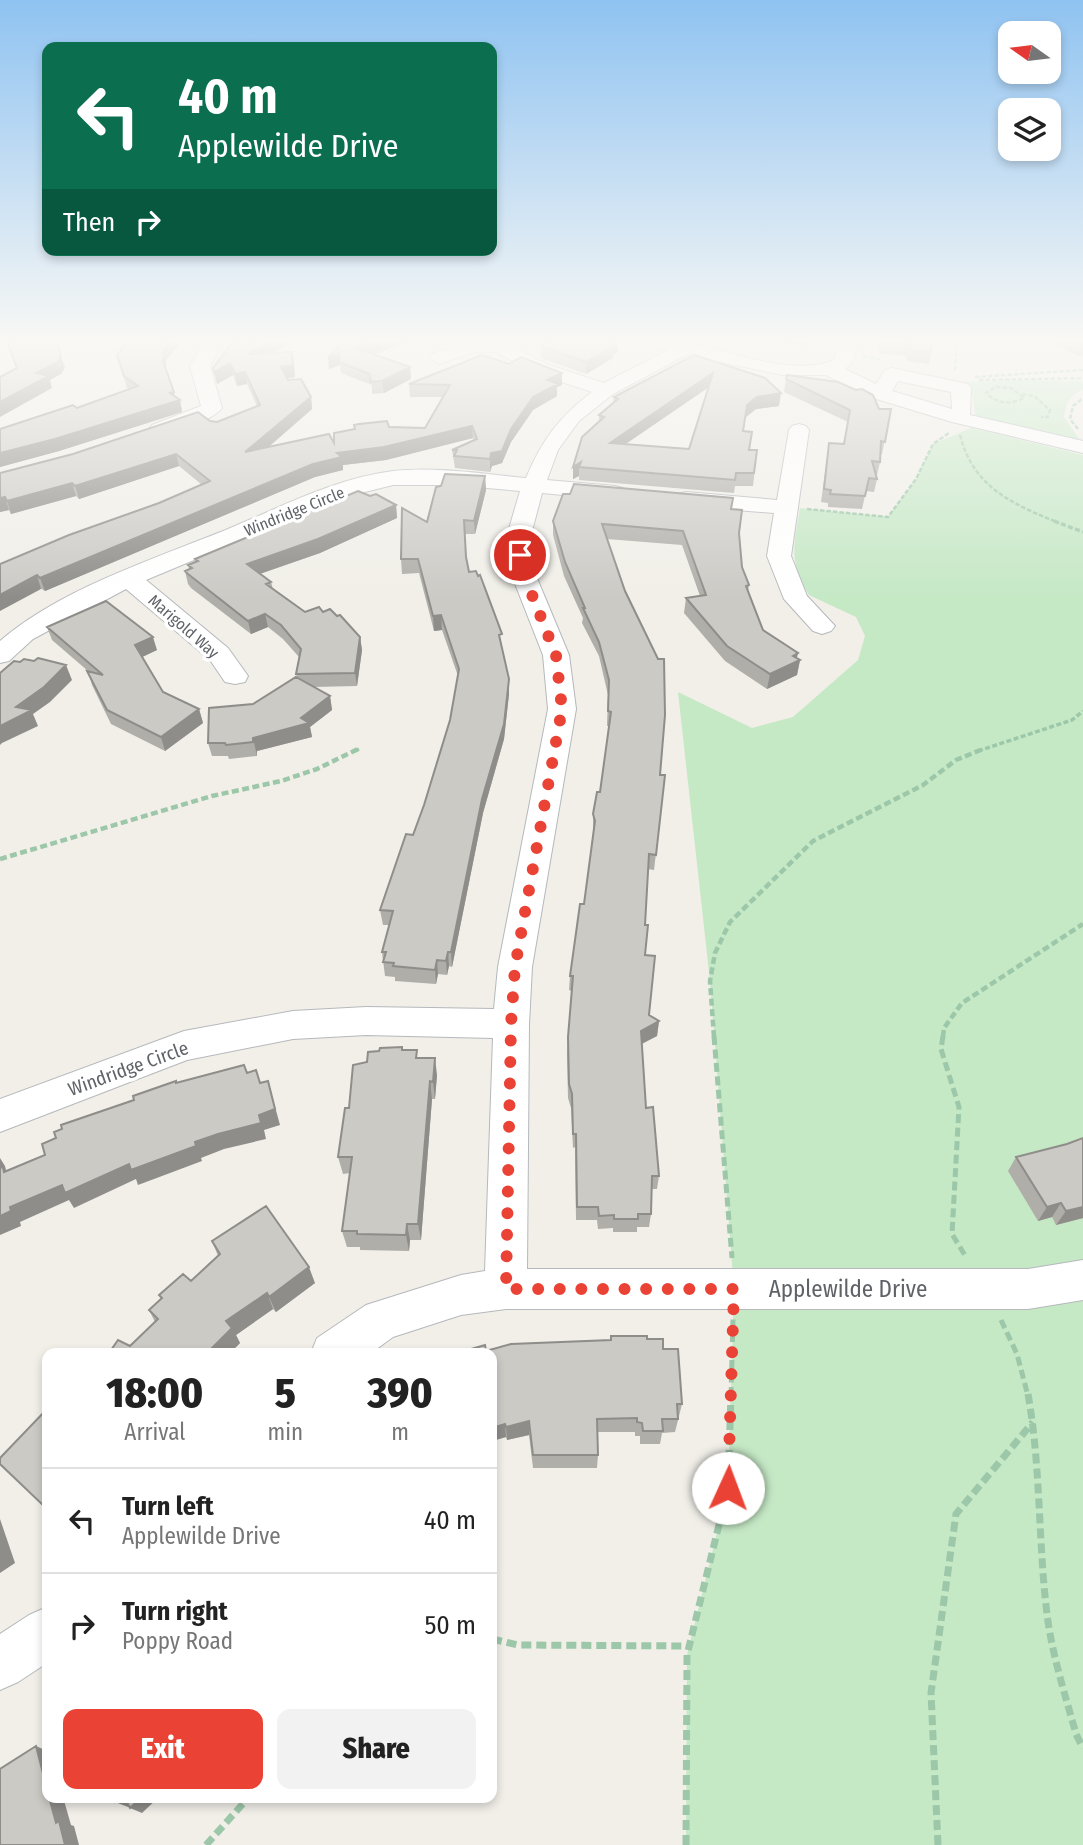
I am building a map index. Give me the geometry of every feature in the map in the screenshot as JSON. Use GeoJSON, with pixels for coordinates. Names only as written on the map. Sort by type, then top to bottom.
{"type":"FeatureCollection","features":[{"type":"Feature","properties":{"kind":"street"},"geometry":{"type":"LineString","coordinates":[[142,435],[171,425]]}},
{"type":"Feature","properties":{"kind":"street"},"geometry":{"type":"LineString","coordinates":[[506,1289],[511,1024],[515,967],[562,709],[556,655],[522,570],[518,539],[525,506],[548,450],[566,425]]}},
{"type":"Feature","properties":{"kind":"street"},"geometry":{"type":"LineString","coordinates":[[956,426],[1082,441]]}},
{"type":"Feature","properties":{"kind":"street"},"geometry":{"type":"LineString","coordinates":[[799,430],[792,508],[779,556],[796,599],[822,626]]}},
{"type":"Feature","properties":{"kind":"street","name":"Windridge Circle"},"geometry":{"type":"LineString","coordinates":[[0,654],[35,628],[101,590],[337,492],[393,478],[454,478],[638,495]]}},
{"type":"Feature","properties":{"kind":"street"},"geometry":{"type":"LineString","coordinates":[[665,497],[792,508]]}},
{"type":"Feature","properties":{"kind":"street","name":"Marigold Way"},"geometry":{"type":"LineString","coordinates":[[129,579],[219,654],[234,676]]}},
{"type":"Feature","properties":{"kind":"street","name":"Windridge Circle"},"geometry":{"type":"LineString","coordinates":[[0,1116],[184,1046],[293,1025],[366,1021],[511,1024]]}},
{"type":"Feature","properties":{"kind":"street","name":"Applewilde Drive"},"geometry":{"type":"LineString","coordinates":[[340,1348],[381,1320],[461,1295],[506,1289],[1028,1289],[1083,1280]]}},
{"type":"Feature","properties":{"kind":"street"},"geometry":{"type":"LineString","coordinates":[[0,1664],[42,1636]]}},
{"type":"Feature","properties":{"kind":"path"},"geometry":{"type":"LineString","coordinates":[[1073,425],[1082,441]]}},
{"type":"Feature","properties":{"kind":"path"},"geometry":{"type":"LineString","coordinates":[[792,508],[888,517],[916,480],[933,444],[956,426],[961,450],[973,470],[994,490],[1015,503],[1083,532]]}},
{"type":"Feature","properties":{"kind":"path"},"geometry":{"type":"LineString","coordinates":[[687,1845],[689,1646],[728,1488],[734,1289],[710,981],[715,953],[730,922],[813,841],[923,785],[956,760],[1072,720],[1083,711]]}},
{"type":"Feature","properties":{"kind":"path"},"geometry":{"type":"LineString","coordinates":[[0,859],[212,796],[282,781],[317,769],[359,749]]}},
{"type":"Feature","properties":{"kind":"path"},"geometry":{"type":"LineString","coordinates":[[938,1845],[930,1693],[945,1605],[956,1514],[1033,1422]]}},
{"type":"Feature","properties":{"kind":"path"},"geometry":{"type":"LineString","coordinates":[[497,1640],[518,1645],[689,1646]]}},
{"type":"Feature","properties":{"kind":"path"},"geometry":{"type":"LineString","coordinates":[[206,1845],[244,1803]]}},
{"type":"Feature","properties":{"kind":"green space"},"geometry":{"type":"Polygon","coordinates":[[[1000,425],[1070,425],[1081,442],[1000,425]]]}},
{"type":"Feature","properties":{"kind":"green space"},"geometry":{"type":"Polygon","coordinates":[[[971,428],[1083,455],[1083,1845],[686,1845],[687,1655],[728,1488],[734,1289],[710,981],[678,692],[752,728],[793,717],[858,660],[865,636],[856,617],[809,595],[798,573],[794,553],[800,508],[888,517],[916,479],[933,444],[971,428]]]}},
{"type":"Feature","properties":{"kind":"building"},"geometry":{"type":"Polygon","coordinates":[[[12,425],[100,425],[0,453],[0,429],[12,425]]]}},
{"type":"Feature","properties":{"kind":"building"},"geometry":{"type":"Polygon","coordinates":[[[159,425],[277,425],[245,452],[329,434],[334,443],[334,433],[355,429],[354,425],[425,428],[427,425],[514,425],[502,451],[491,453],[490,459],[454,456],[457,450],[452,450],[477,439],[472,426],[384,447],[337,453],[342,457],[313,464],[40,578],[37,575],[0,595],[0,564],[210,481],[176,454],[75,486],[72,483],[7,501],[5,497],[0,498],[0,473],[73,454],[159,425]]]}},
{"type":"Feature","properties":{"kind":"building"},"geometry":{"type":"Polygon","coordinates":[[[595,425],[636,425],[610,443],[689,449],[697,425],[744,425],[743,431],[752,432],[749,450],[757,450],[754,473],[736,473],[735,480],[579,467],[581,462],[573,467],[582,437],[595,425]]]}},
{"type":"Feature","properties":{"kind":"building"},"geometry":{"type":"Polygon","coordinates":[[[847,425],[888,425],[885,442],[881,441],[880,462],[872,461],[877,479],[869,478],[865,496],[830,494],[831,490],[824,489],[829,443],[844,444],[847,425]]]}},
{"type":"Feature","properties":{"kind":"building"},"geometry":{"type":"Polygon","coordinates":[[[445,474],[485,476],[474,521],[464,520],[466,557],[469,572],[476,571],[478,576],[480,575],[502,634],[499,635],[509,679],[504,724],[482,799],[451,952],[448,952],[446,961],[437,960],[435,970],[393,966],[394,963],[383,962],[386,952],[382,952],[393,911],[380,910],[406,834],[413,835],[424,805],[450,720],[459,669],[441,615],[433,616],[418,559],[401,559],[402,508],[427,522],[436,487],[441,486],[445,474]]]}},
{"type":"Feature","properties":{"kind":"building"},"geometry":{"type":"Polygon","coordinates":[[[574,484],[733,498],[731,509],[742,510],[739,533],[742,567],[749,585],[746,586],[763,630],[798,653],[793,656],[800,660],[770,674],[727,646],[686,598],[706,595],[683,531],[602,524],[625,591],[658,659],[664,659],[665,715],[660,775],[665,775],[656,855],[649,854],[645,925],[648,925],[645,955],[655,956],[649,1015],[659,1021],[641,1031],[646,1108],[653,1107],[659,1176],[652,1176],[651,1214],[638,1214],[638,1219],[614,1219],[614,1215],[599,1216],[598,1207],[577,1207],[576,1134],[573,1134],[572,1094],[569,1084],[568,1037],[573,976],[570,976],[580,904],[584,904],[595,821],[593,814],[597,792],[600,792],[611,712],[608,711],[609,680],[599,642],[565,562],[553,521],[563,494],[570,494],[574,484]]]}},
{"type":"Feature","properties":{"kind":"building"},"geometry":{"type":"Polygon","coordinates":[[[358,491],[370,496],[376,494],[396,505],[318,539],[247,564],[271,582],[266,584],[305,612],[319,607],[323,612],[330,609],[337,616],[340,615],[360,637],[355,673],[296,674],[301,649],[281,625],[265,614],[248,621],[185,571],[192,568],[188,565],[198,561],[195,559],[358,491]]]}},
{"type":"Feature","properties":{"kind":"building"},"geometry":{"type":"Polygon","coordinates":[[[106,601],[153,637],[135,645],[163,692],[199,709],[161,737],[107,710],[87,671],[103,675],[47,627],[106,601]]]}},
{"type":"Feature","properties":{"kind":"building"},"geometry":{"type":"Polygon","coordinates":[[[38,658],[66,665],[44,687],[16,707],[32,710],[0,726],[0,673],[14,661],[34,661],[38,658]]]}},
{"type":"Feature","properties":{"kind":"building"},"geometry":{"type":"Polygon","coordinates":[[[296,677],[330,696],[301,718],[309,723],[253,738],[253,742],[226,745],[208,743],[209,708],[253,704],[296,677]]]}},
{"type":"Feature","properties":{"kind":"building"},"geometry":{"type":"Polygon","coordinates":[[[402,1047],[402,1050],[417,1050],[416,1058],[435,1058],[433,1082],[430,1081],[418,1224],[407,1224],[406,1235],[342,1231],[352,1157],[338,1157],[345,1108],[349,1108],[353,1065],[367,1062],[368,1052],[379,1051],[380,1048],[402,1047]]]}},
{"type":"Feature","properties":{"kind":"building"},"geometry":{"type":"Polygon","coordinates":[[[244,1065],[247,1073],[256,1070],[260,1083],[268,1081],[275,1109],[259,1115],[261,1123],[195,1142],[196,1146],[131,1170],[129,1164],[65,1193],[62,1185],[10,1207],[11,1211],[0,1216],[0,1168],[3,1167],[4,1172],[45,1155],[42,1144],[56,1138],[54,1132],[62,1129],[61,1125],[134,1100],[133,1096],[176,1081],[244,1065]]]}},
{"type":"Feature","properties":{"kind":"building"},"geometry":{"type":"Polygon","coordinates":[[[1083,1138],[1083,1207],[1066,1211],[1061,1203],[1047,1207],[1016,1157],[1083,1138]]]}},
{"type":"Feature","properties":{"kind":"building"},"geometry":{"type":"Polygon","coordinates":[[[266,1206],[309,1267],[269,1297],[267,1293],[226,1321],[232,1328],[212,1348],[112,1348],[118,1340],[130,1346],[158,1319],[149,1310],[162,1298],[159,1295],[183,1274],[191,1281],[220,1254],[212,1241],[266,1206]]]}},
{"type":"Feature","properties":{"kind":"building"},"geometry":{"type":"Polygon","coordinates":[[[611,1336],[647,1336],[647,1339],[663,1339],[663,1349],[678,1349],[682,1404],[677,1404],[678,1419],[662,1419],[663,1431],[643,1431],[642,1423],[637,1422],[637,1418],[597,1419],[598,1455],[533,1455],[529,1421],[497,1426],[497,1348],[511,1344],[611,1340],[611,1336]]]}},
{"type":"Feature","properties":{"kind":"building"},"geometry":{"type":"Polygon","coordinates":[[[42,1414],[42,1504],[0,1464],[0,1458],[42,1414]]]}},
{"type":"Feature","properties":{"kind":"building"},"geometry":{"type":"Polygon","coordinates":[[[36,1746],[42,1769],[42,1803],[51,1803],[56,1823],[59,1821],[65,1845],[0,1845],[0,1769],[36,1746]]]}},
{"type":"Feature","properties":{"kind":"route"},"geometry":{"type":"LineString","coordinates":[[520,555],[522,570],[556,655],[562,709],[515,967],[511,1024],[506,1289],[734,1289],[728,1488]]}}]}
